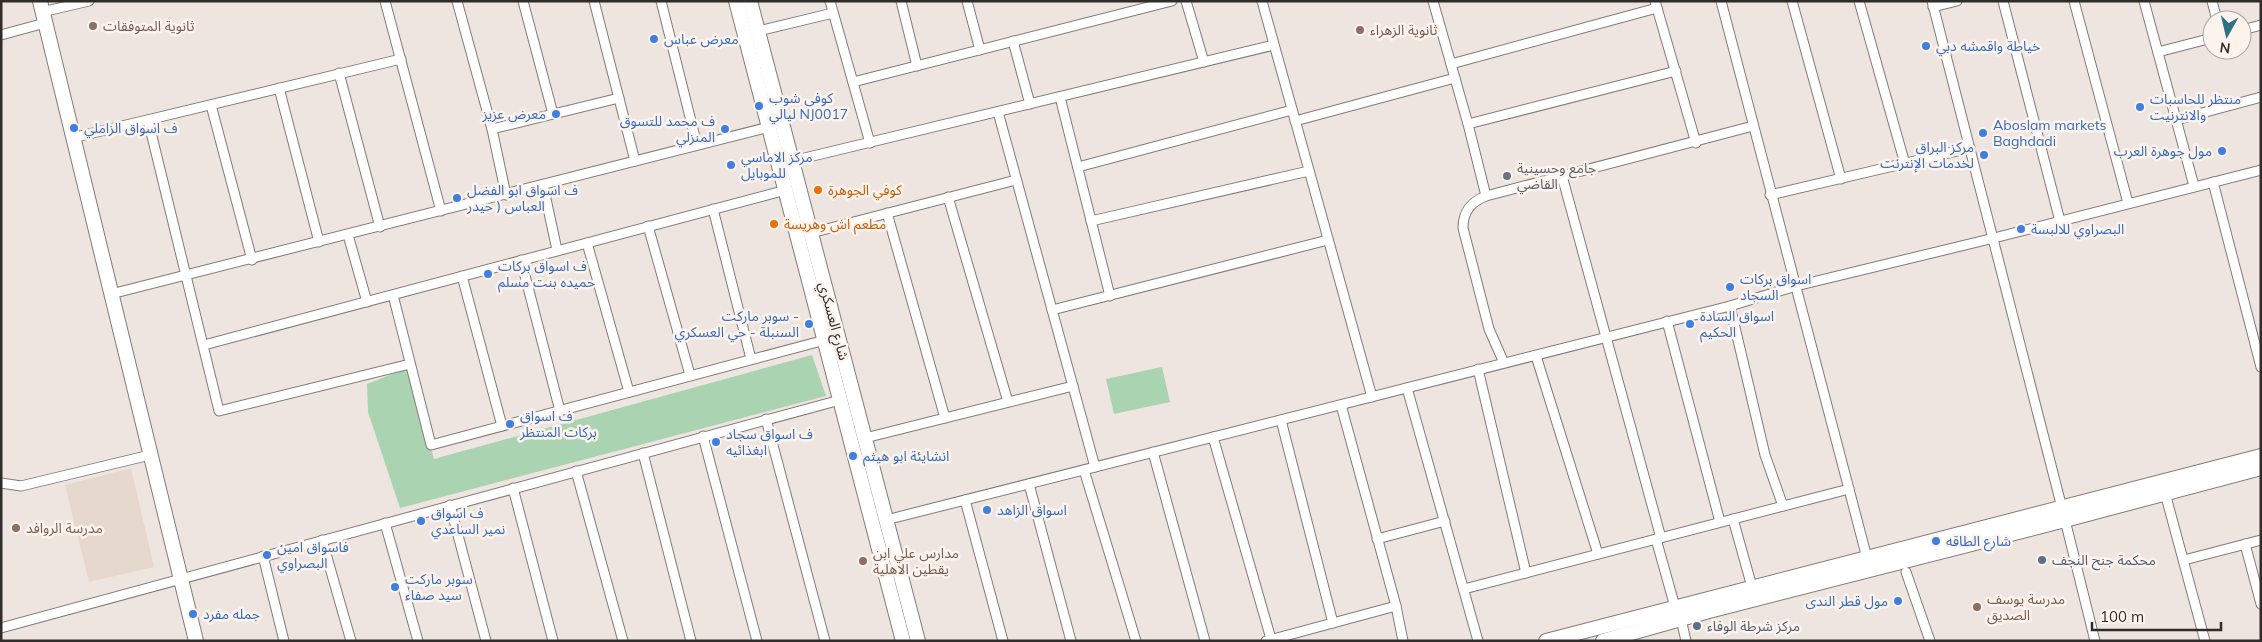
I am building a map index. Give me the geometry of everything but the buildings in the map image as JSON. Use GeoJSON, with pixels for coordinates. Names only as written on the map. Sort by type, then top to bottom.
{"type":"FeatureCollection","features":[{"type":"Feature","properties":{"kind":"street"},"geometry":{"type":"LineString","coordinates":[[1,35],[42,12],[89,1]]}},
{"type":"Feature","properties":{"kind":"street"},"geometry":{"type":"LineString","coordinates":[[385,1],[441,211]]}},
{"type":"Feature","properties":{"kind":"street"},"geometry":{"type":"LineString","coordinates":[[458,1],[492,129],[506,195]]}},
{"type":"Feature","properties":{"kind":"street"},"geometry":{"type":"LineString","coordinates":[[523,1],[553,114]]}},
{"type":"Feature","properties":{"kind":"street"},"geometry":{"type":"LineString","coordinates":[[594,1],[635,161]]}},
{"type":"Feature","properties":{"kind":"street"},"geometry":{"type":"LineString","coordinates":[[661,1],[697,145]]}},
{"type":"Feature","properties":{"kind":"street","name":"شارع العسكري"},"geometry":{"type":"LineString","coordinates":[[736,1],[756,52],[792,162],[886,520],[891,565]]}},
{"type":"Feature","properties":{"kind":"street","name":"شارع العسكري"},"geometry":{"type":"LineString","coordinates":[[750,1],[758,32],[756,52]]}},
{"type":"Feature","properties":{"kind":"street"},"geometry":{"type":"LineString","coordinates":[[830,1],[870,143]]}},
{"type":"Feature","properties":{"kind":"street"},"geometry":{"type":"LineString","coordinates":[[901,1],[917,66]]}},
{"type":"Feature","properties":{"kind":"street"},"geometry":{"type":"LineString","coordinates":[[967,1],[980,50]]}},
{"type":"Feature","properties":{"kind":"street"},"geometry":{"type":"LineString","coordinates":[[852,82],[1172,1]]}},
{"type":"Feature","properties":{"kind":"street"},"geometry":{"type":"LineString","coordinates":[[1186,1],[1204,62]]}},
{"type":"Feature","properties":{"kind":"street"},"geometry":{"type":"LineString","coordinates":[[1262,1],[1372,397]]}},
{"type":"Feature","properties":{"kind":"street"},"geometry":{"type":"LineString","coordinates":[[1721,1],[1770,195],[1796,286],[1867,558]]}},
{"type":"Feature","properties":{"kind":"street"},"geometry":{"type":"LineString","coordinates":[[1792,1],[1841,179]]}},
{"type":"Feature","properties":{"kind":"street"},"geometry":{"type":"LineString","coordinates":[[1859,1],[1905,164]]}},
{"type":"Feature","properties":{"kind":"street"},"geometry":{"type":"LineString","coordinates":[[1956,1],[1932,4],[1994,238],[2095,641]]}},
{"type":"Feature","properties":{"kind":"street"},"geometry":{"type":"LineString","coordinates":[[2003,1],[2060,221]]}},
{"type":"Feature","properties":{"kind":"street"},"geometry":{"type":"LineString","coordinates":[[2074,1],[2128,203]]}},
{"type":"Feature","properties":{"kind":"street"},"geometry":{"type":"LineString","coordinates":[[2144,1],[2194,186]]}},
{"type":"Feature","properties":{"kind":"street"},"geometry":{"type":"LineString","coordinates":[[1435,2],[1486,196]]}},
{"type":"Feature","properties":{"kind":"street"},"geometry":{"type":"LineString","coordinates":[[1451,64],[1656,5],[1696,142]]}},
{"type":"Feature","properties":{"kind":"street"},"geometry":{"type":"LineString","coordinates":[[42,12],[196,641]]}},
{"type":"Feature","properties":{"kind":"street"},"geometry":{"type":"LineString","coordinates":[[758,32],[833,12]]}},
{"type":"Feature","properties":{"kind":"street"},"geometry":{"type":"LineString","coordinates":[[1013,41],[1030,104]]}},
{"type":"Feature","properties":{"kind":"street"},"geometry":{"type":"LineString","coordinates":[[2158,52],[2202,41]]}},
{"type":"Feature","properties":{"kind":"street"},"geometry":{"type":"LineString","coordinates":[[792,162],[1274,45]]}},
{"type":"Feature","properties":{"kind":"street"},"geometry":{"type":"LineString","coordinates":[[72,138],[400,58]]}},
{"type":"Feature","properties":{"kind":"street"},"geometry":{"type":"LineString","coordinates":[[1468,124],[1676,71]]}},
{"type":"Feature","properties":{"kind":"street"},"geometry":{"type":"LineString","coordinates":[[340,73],[380,226]]}},
{"type":"Feature","properties":{"kind":"street","name":"شارع العسكري"},"geometry":{"type":"LineString","coordinates":[[762,74],[769,127],[840,400],[898,592],[918,641]]}},
{"type":"Feature","properties":{"kind":"street"},"geometry":{"type":"LineString","coordinates":[[1295,121],[1455,78]]}},
{"type":"Feature","properties":{"kind":"street"},"geometry":{"type":"LineString","coordinates":[[279,88],[319,242]]}},
{"type":"Feature","properties":{"kind":"street"},"geometry":{"type":"LineString","coordinates":[[1060,97],[1110,296]]}},
{"type":"Feature","properties":{"kind":"street"},"geometry":{"type":"LineString","coordinates":[[2176,120],[2261,97]]}},
{"type":"Feature","properties":{"kind":"street"},"geometry":{"type":"LineString","coordinates":[[492,129],[618,98]]}},
{"type":"Feature","properties":{"kind":"street"},"geometry":{"type":"LineString","coordinates":[[211,105],[252,260]]}},
{"type":"Feature","properties":{"kind":"street"},"geometry":{"type":"LineString","coordinates":[[1078,168],[1292,110]]}},
{"type":"Feature","properties":{"kind":"street"},"geometry":{"type":"LineString","coordinates":[[998,112],[1072,386],[1096,467]]}},
{"type":"Feature","properties":{"kind":"street"},"geometry":{"type":"LineString","coordinates":[[148,120],[219,411],[410,364]]}},
{"type":"Feature","properties":{"kind":"street"},"geometry":{"type":"LineString","coordinates":[[1504,363],[1489,329],[1463,228],[1463,219],[1468,208],[1476,200],[1753,126]]}},
{"type":"Feature","properties":{"kind":"street"},"geometry":{"type":"LineString","coordinates":[[111,294],[252,260],[769,127]]}},
{"type":"Feature","properties":{"kind":"street"},"geometry":{"type":"LineString","coordinates":[[1770,195],[1970,148]]}},
{"type":"Feature","properties":{"kind":"street"},"geometry":{"type":"LineString","coordinates":[[886,520],[1536,356],[1730,306],[1796,286],[2261,170]]}},
{"type":"Feature","properties":{"kind":"street"},"geometry":{"type":"LineString","coordinates":[[1091,221],[1309,171]]}},
{"type":"Feature","properties":{"kind":"street"},"geometry":{"type":"LineString","coordinates":[[1562,176],[1686,641]]}},
{"type":"Feature","properties":{"kind":"street"},"geometry":{"type":"LineString","coordinates":[[811,233],[1016,180]]}},
{"type":"Feature","properties":{"kind":"street"},"geometry":{"type":"LineString","coordinates":[[2213,182],[2261,368]]}},
{"type":"Feature","properties":{"kind":"street"},"geometry":{"type":"LineString","coordinates":[[543,185],[557,250]]}},
{"type":"Feature","properties":{"kind":"street"},"geometry":{"type":"LineString","coordinates":[[204,345],[786,190]]}},
{"type":"Feature","properties":{"kind":"street"},"geometry":{"type":"LineString","coordinates":[[948,198],[1008,402]]}},
{"type":"Feature","properties":{"kind":"street"},"geometry":{"type":"LineString","coordinates":[[713,209],[751,359]]}},
{"type":"Feature","properties":{"kind":"street"},"geometry":{"type":"LineString","coordinates":[[887,213],[945,418]]}},
{"type":"Feature","properties":{"kind":"street"},"geometry":{"type":"LineString","coordinates":[[648,226],[690,375]]}},
{"type":"Feature","properties":{"kind":"street"},"geometry":{"type":"LineString","coordinates":[[348,235],[367,302]]}},
{"type":"Feature","properties":{"kind":"street"},"geometry":{"type":"LineString","coordinates":[[1052,310],[1328,240]]}},
{"type":"Feature","properties":{"kind":"street"},"geometry":{"type":"LineString","coordinates":[[587,242],[629,392]]}},
{"type":"Feature","properties":{"kind":"street"},"geometry":{"type":"LineString","coordinates":[[521,260],[560,411]]}},
{"type":"Feature","properties":{"kind":"street"},"geometry":{"type":"LineString","coordinates":[[462,276],[502,426]]}},
{"type":"Feature","properties":{"kind":"street"},"geometry":{"type":"LineString","coordinates":[[393,295],[431,446],[825,340]]}},
{"type":"Feature","properties":{"kind":"street"},"geometry":{"type":"LineString","coordinates":[[1730,306],[1765,454],[1783,506]]}},
{"type":"Feature","properties":{"kind":"street"},"geometry":{"type":"LineString","coordinates":[[1667,321],[1720,522]]}},
{"type":"Feature","properties":{"kind":"street"},"geometry":{"type":"LineString","coordinates":[[1536,356],[1598,554]]}},
{"type":"Feature","properties":{"kind":"street"},"geometry":{"type":"LineString","coordinates":[[1478,370],[1526,572]]}},
{"type":"Feature","properties":{"kind":"street"},"geometry":{"type":"LineString","coordinates":[[865,438],[1072,386]]}},
{"type":"Feature","properties":{"kind":"street"},"geometry":{"type":"LineString","coordinates":[[1407,388],[1478,641]]}},
{"type":"Feature","properties":{"kind":"street"},"geometry":{"type":"LineString","coordinates":[[1,628],[840,400]]}},
{"type":"Feature","properties":{"kind":"street"},"geometry":{"type":"LineString","coordinates":[[1341,404],[1396,606],[1403,641]]}},
{"type":"Feature","properties":{"kind":"street"},"geometry":{"type":"LineString","coordinates":[[766,419],[825,641]]}},
{"type":"Feature","properties":{"kind":"street"},"geometry":{"type":"LineString","coordinates":[[1281,420],[1333,623]]}},
{"type":"Feature","properties":{"kind":"street"},"geometry":{"type":"LineString","coordinates":[[703,436],[757,641]]}},
{"type":"Feature","properties":{"kind":"street"},"geometry":{"type":"LineString","coordinates":[[1213,437],[1269,640],[1396,606]]}},
{"type":"Feature","properties":{"kind":"street"},"geometry":{"type":"LineString","coordinates":[[1153,452],[1205,641]]}},
{"type":"Feature","properties":{"kind":"street"},"geometry":{"type":"LineString","coordinates":[[643,453],[691,641]]}},
{"type":"Feature","properties":{"kind":"street"},"geometry":{"type":"LineString","coordinates":[[1,483],[21,486],[150,455]]}},
{"type":"Feature","properties":{"kind":"street"},"geometry":{"type":"LineString","coordinates":[[1551,640],[1579,636],[1908,560],[2064,514],[2245,466],[2261,456]]}},
{"type":"Feature","properties":{"kind":"street"},"geometry":{"type":"LineString","coordinates":[[2245,466],[2261,468]]}},
{"type":"Feature","properties":{"kind":"street"},"geometry":{"type":"LineString","coordinates":[[1084,470],[1136,641]]}},
{"type":"Feature","properties":{"kind":"street"},"geometry":{"type":"LineString","coordinates":[[576,471],[624,641]]}},
{"type":"Feature","properties":{"kind":"street"},"geometry":{"type":"LineString","coordinates":[[2064,514],[2165,493],[2216,474]]}},
{"type":"Feature","properties":{"kind":"street"},"geometry":{"type":"LineString","coordinates":[[1029,484],[1071,641]]}},
{"type":"Feature","properties":{"kind":"street"},"geometry":{"type":"LineString","coordinates":[[513,488],[553,641]]}},
{"type":"Feature","properties":{"kind":"street"},"geometry":{"type":"LineString","coordinates":[[1464,588],[1849,489]]}},
{"type":"Feature","properties":{"kind":"street"},"geometry":{"type":"LineString","coordinates":[[2165,493],[2205,641]]}},
{"type":"Feature","properties":{"kind":"street"},"geometry":{"type":"LineString","coordinates":[[965,500],[1003,641]]}},
{"type":"Feature","properties":{"kind":"street"},"geometry":{"type":"LineString","coordinates":[[450,505],[486,641]]}},
{"type":"Feature","properties":{"kind":"street"},"geometry":{"type":"LineString","coordinates":[[1733,519],[1752,587]]}},
{"type":"Feature","properties":{"kind":"street"},"geometry":{"type":"LineString","coordinates":[[1377,539],[1445,521]]}},
{"type":"Feature","properties":{"kind":"street"},"geometry":{"type":"LineString","coordinates":[[385,523],[418,641]]}},
{"type":"Feature","properties":{"kind":"street"},"geometry":{"type":"LineString","coordinates":[[322,540],[350,641]]}},
{"type":"Feature","properties":{"kind":"street"},"geometry":{"type":"LineString","coordinates":[[2184,560],[2261,540]]}},
{"type":"Feature","properties":{"kind":"street"},"geometry":{"type":"LineString","coordinates":[[2245,544],[2261,604]]}},
{"type":"Feature","properties":{"kind":"street"},"geometry":{"type":"LineString","coordinates":[[263,556],[284,641]]}},
{"type":"Feature","properties":{"kind":"street"},"geometry":{"type":"LineString","coordinates":[[1603,641],[1752,587],[1867,558],[1908,560]]}},
{"type":"Feature","properties":{"kind":"street"},"geometry":{"type":"LineString","coordinates":[[1908,560],[1930,641]]}},
{"type":"Feature","properties":{"kind":"street","name":"شارع العسكري"},"geometry":{"type":"LineString","coordinates":[[898,592],[903,641]]}},
{"type":"Feature","properties":{"kind":"shaded area"},"geometry":{"type":"Polygon","coordinates":[[[131,468],[154,567],[89,582],[65,485],[131,468]]]}},
{"type":"Feature","properties":{"kind":"green space"},"geometry":{"type":"Polygon","coordinates":[[[812,355],[826,396],[400,508],[368,412],[367,384],[408,368],[434,459],[812,355]]]}},
{"type":"Feature","properties":{"kind":"green space"},"geometry":{"type":"Polygon","coordinates":[[[1162,367],[1170,402],[1114,414],[1106,379],[1162,367]]]}},
{"type":"Feature","properties":{"kind":"place","name":"ثانوية المتوفقات"},"geometry":{"type":"Point","coordinates":[93,26]}},
{"type":"Feature","properties":{"kind":"place","name":"ثانوية الزهراء"},"geometry":{"type":"Point","coordinates":[1360,30]}},
{"type":"Feature","properties":{"kind":"place","name":"معرض عباس"},"geometry":{"type":"Point","coordinates":[654,39]}},
{"type":"Feature","properties":{"kind":"place","name":"خياطة واقمشه دبي"},"geometry":{"type":"Point","coordinates":[1926,46]}},
{"type":"Feature","properties":{"kind":"place","name":"كوفي شوب ليالي NJ0017"},"geometry":{"type":"Point","coordinates":[759,106]}},
{"type":"Feature","properties":{"kind":"place","name":"منتظر للحاسبات والانترنيت"},"geometry":{"type":"Point","coordinates":[2140,107]}},
{"type":"Feature","properties":{"kind":"place","name":"معرض عزيز"},"geometry":{"type":"Point","coordinates":[556,114]}},
{"type":"Feature","properties":{"kind":"place","name":"ف اسواق الزاملي"},"geometry":{"type":"Point","coordinates":[74,128]}},
{"type":"Feature","properties":{"kind":"place","name":"ف محمد للتسوق المنزلي"},"geometry":{"type":"Point","coordinates":[725,129]}},
{"type":"Feature","properties":{"kind":"place","name":"Aboslam markets Baghdadi"},"geometry":{"type":"Point","coordinates":[1983,133]}},
{"type":"Feature","properties":{"kind":"place","name":"مول جوهرة العرب"},"geometry":{"type":"Point","coordinates":[2222,151]}},
{"type":"Feature","properties":{"kind":"place","name":"مركز البراق لخدمات الإنترنت"},"geometry":{"type":"Point","coordinates":[1984,155]}},
{"type":"Feature","properties":{"kind":"place","name":"مركز الاماسي للموبايل"},"geometry":{"type":"Point","coordinates":[731,165]}},
{"type":"Feature","properties":{"kind":"place","name":"جامع وحسينية القاضي"},"geometry":{"type":"Point","coordinates":[1507,176]}},
{"type":"Feature","properties":{"kind":"place","name":"كوفي الجوهرة"},"geometry":{"type":"Point","coordinates":[818,190]}},
{"type":"Feature","properties":{"kind":"place","name":"ف اسواق ابو الفضل العباس ( حيدر"},"geometry":{"type":"Point","coordinates":[457,198]}},
{"type":"Feature","properties":{"kind":"place","name":"مطعم اش وهريسة"},"geometry":{"type":"Point","coordinates":[774,224]}},
{"type":"Feature","properties":{"kind":"place","name":"البصراوي للالبسة"},"geometry":{"type":"Point","coordinates":[2021,229]}},
{"type":"Feature","properties":{"kind":"place","name":"ف اسواق بركات حميده بنت مسلم"},"geometry":{"type":"Point","coordinates":[488,274]}},
{"type":"Feature","properties":{"kind":"place","name":"اسواق بركات السجاد"},"geometry":{"type":"Point","coordinates":[1730,287]}},
{"type":"Feature","properties":{"kind":"place","name":"سوبر ماركت - السنبلة - حي العسكري"},"geometry":{"type":"Point","coordinates":[809,324]}},
{"type":"Feature","properties":{"kind":"place","name":"اسواق السادة الحكيم"},"geometry":{"type":"Point","coordinates":[1690,324]}},
{"type":"Feature","properties":{"kind":"place","name":"ف اسواق بركات المنتظر"},"geometry":{"type":"Point","coordinates":[510,424]}},
{"type":"Feature","properties":{"kind":"place","name":"ف اسواق سجاد ابغذائيه"},"geometry":{"type":"Point","coordinates":[716,442]}},
{"type":"Feature","properties":{"kind":"place","name":"انشايئة ابو هيثم"},"geometry":{"type":"Point","coordinates":[853,456]}},
{"type":"Feature","properties":{"kind":"place","name":"اسواق الزاهد"},"geometry":{"type":"Point","coordinates":[987,510]}},
{"type":"Feature","properties":{"kind":"place","name":"ف اسواق نمير الساعدي"},"geometry":{"type":"Point","coordinates":[421,521]}},
{"type":"Feature","properties":{"kind":"place","name":"مدرسة الروافد"},"geometry":{"type":"Point","coordinates":[16,528]}},
{"type":"Feature","properties":{"kind":"place","name":"شارع الطاقه"},"geometry":{"type":"Point","coordinates":[1936,541]}},
{"type":"Feature","properties":{"kind":"place","name":"فاسواق امين البصراوي"},"geometry":{"type":"Point","coordinates":[267,555]}},
{"type":"Feature","properties":{"kind":"place","name":"محكمة جنح النجف"},"geometry":{"type":"Point","coordinates":[2042,560]}},
{"type":"Feature","properties":{"kind":"place","name":"مدارس علي ابن يقطين الاهلية"},"geometry":{"type":"Point","coordinates":[863,561]}},
{"type":"Feature","properties":{"kind":"place","name":"سوبر ماركت سيد صفاء"},"geometry":{"type":"Point","coordinates":[395,587]}},
{"type":"Feature","properties":{"kind":"place","name":"مول قطر الندى"},"geometry":{"type":"Point","coordinates":[1898,601]}},
{"type":"Feature","properties":{"kind":"place","name":"مدرسة يوسف الصديق"},"geometry":{"type":"Point","coordinates":[1977,607]}},
{"type":"Feature","properties":{"kind":"place","name":"جمله مفرد"},"geometry":{"type":"Point","coordinates":[193,614]}},
{"type":"Feature","properties":{"kind":"place","name":"مركز شرطة الوفاء"},"geometry":{"type":"Point","coordinates":[1697,626]}}]}
